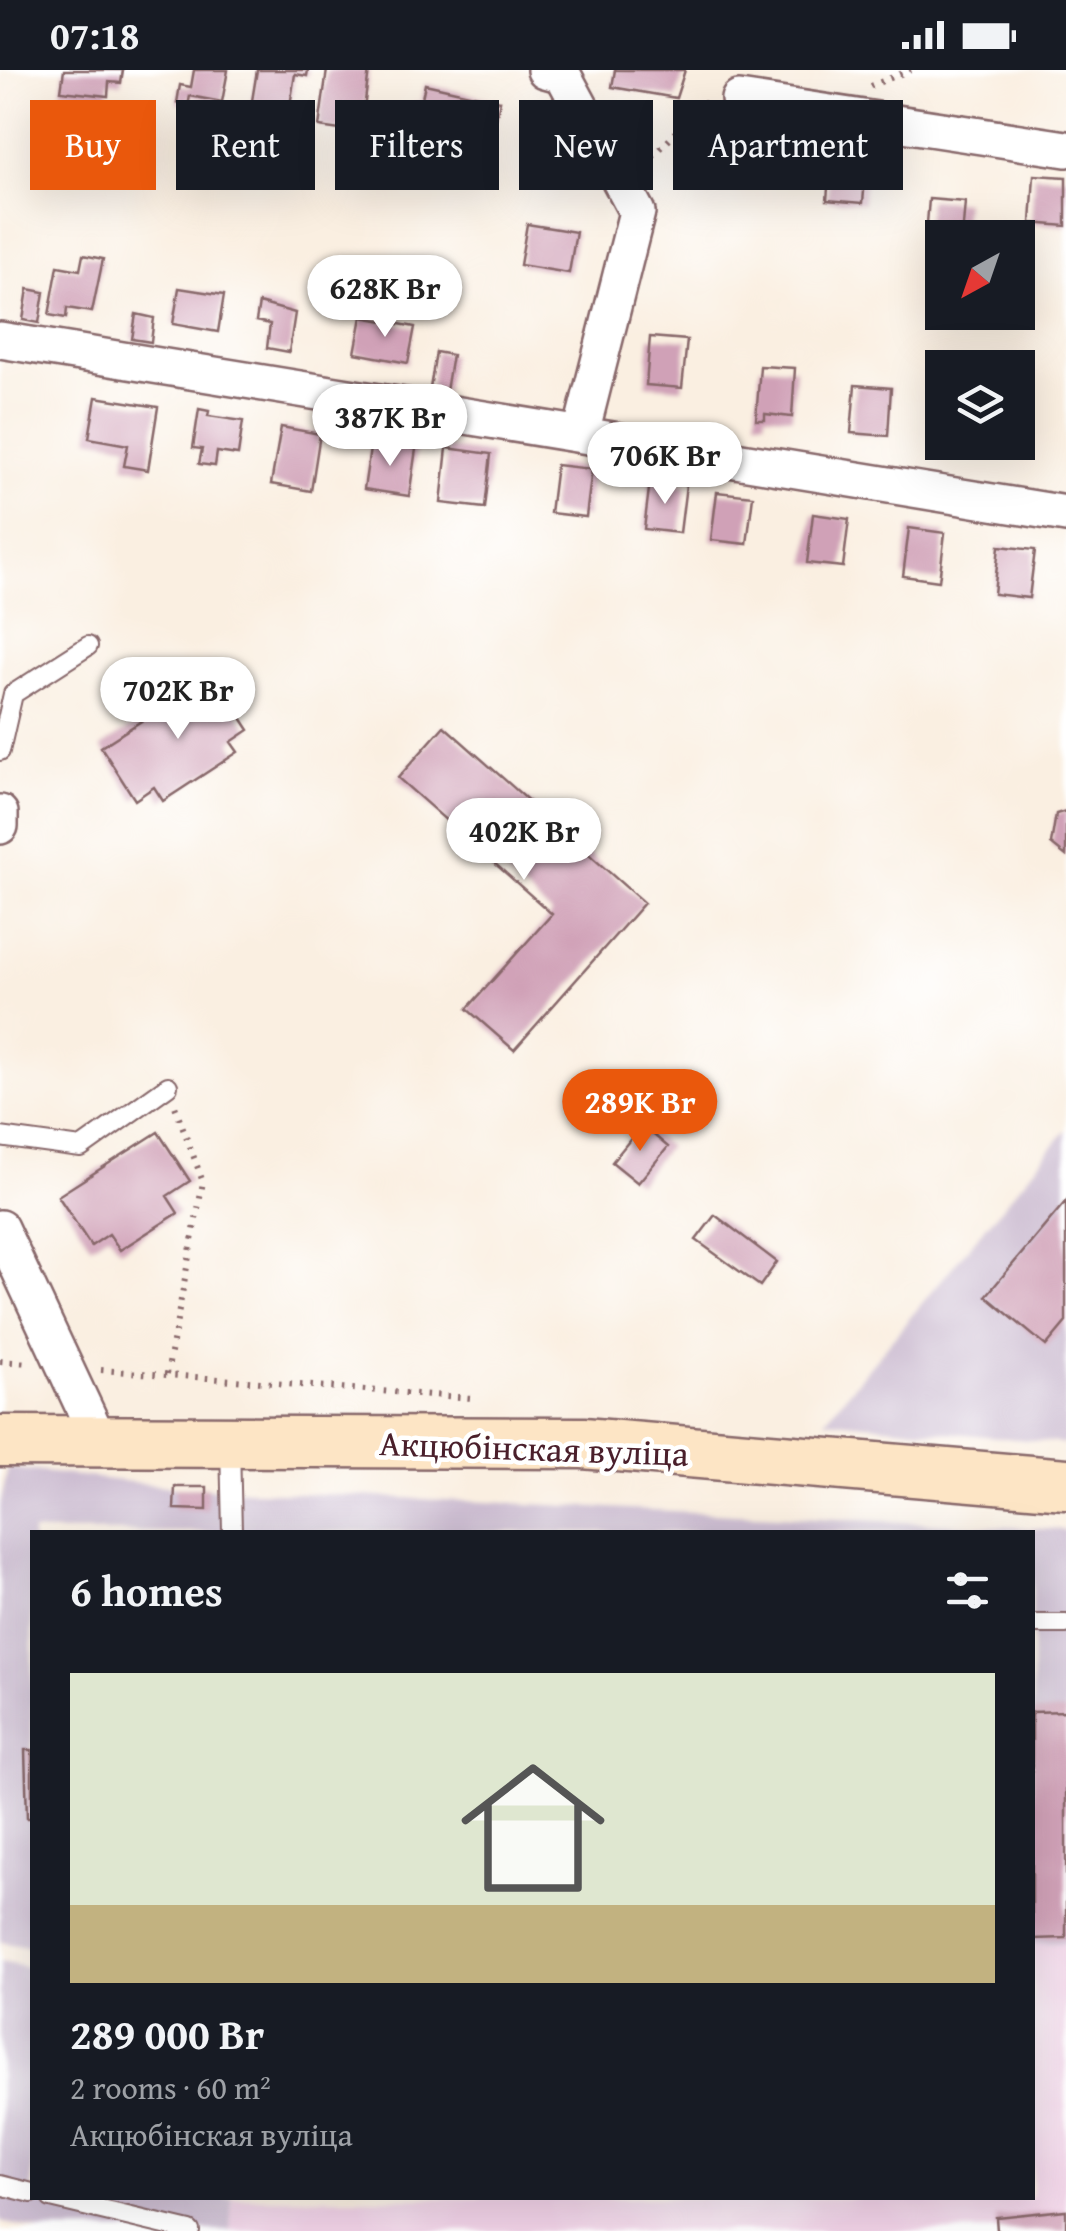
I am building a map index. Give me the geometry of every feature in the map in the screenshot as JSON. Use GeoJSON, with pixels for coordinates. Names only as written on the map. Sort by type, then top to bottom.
{"type":"FeatureCollection","features":[{"type":"Feature","properties":{"kind":"street"},"geometry":{"type":"LineString","coordinates":[[544,70],[563,75],[577,100]]}},
{"type":"Feature","properties":{"kind":"street"},"geometry":{"type":"LineString","coordinates":[[725,96],[1066,149]]}},
{"type":"Feature","properties":{"kind":"street"},"geometry":{"type":"LineString","coordinates":[[581,433],[637,212],[626,190]]}},
{"type":"Feature","properties":{"kind":"street"},"geometry":{"type":"LineString","coordinates":[[0,340],[1066,514]]}},
{"type":"Feature","properties":{"kind":"street"},"geometry":{"type":"LineString","coordinates":[[0,813],[0,826]]}},
{"type":"Feature","properties":{"kind":"street"},"geometry":{"type":"LineString","coordinates":[[0,1228],[100,1440]]}},
{"type":"Feature","properties":{"kind":"street","name":"Акцюбінская вуліца"},"geometry":{"type":"LineString","coordinates":[[1,1446],[100,1440],[583,1444],[1066,1484]]}},
{"type":"Feature","properties":{"kind":"lane"},"geometry":{"type":"LineString","coordinates":[[0,751],[13,694],[88,646]]}},
{"type":"Feature","properties":{"kind":"lane"},"geometry":{"type":"LineString","coordinates":[[0,1138],[81,1148],[168,1086]]}},
{"type":"Feature","properties":{"kind":"lane"},"geometry":{"type":"LineString","coordinates":[[230,1442],[232,1530]]}},
{"type":"Feature","properties":{"kind":"lane"},"geometry":{"type":"LineString","coordinates":[[1035,1624],[1066,1624]]}},
{"type":"Feature","properties":{"kind":"lane"},"geometry":{"type":"LineString","coordinates":[[0,2185],[30,2192]]}},
{"type":"Feature","properties":{"kind":"lane"},"geometry":{"type":"LineString","coordinates":[[59,2200],[190,2231]]}},
{"type":"Feature","properties":{"kind":"path"},"geometry":{"type":"LineString","coordinates":[[653,158],[725,96]]}},
{"type":"Feature","properties":{"kind":"path"},"geometry":{"type":"LineString","coordinates":[[167,1374],[203,1182],[168,1086]]}},
{"type":"Feature","properties":{"kind":"shaded area"},"geometry":{"type":"Polygon","coordinates":[[[1066,1130],[1066,1444],[825,1420],[1066,1130]]]}},
{"type":"Feature","properties":{"kind":"shaded area"},"geometry":{"type":"Polygon","coordinates":[[[8,1468],[175,1487],[1066,1530],[1066,1943],[1035,1944],[1035,1530],[30,1530],[30,1948],[0,1942],[0,1505],[8,1468]]]}},
{"type":"Feature","properties":{"kind":"shaded area"},"geometry":{"type":"Polygon","coordinates":[[[1066,1943],[1066,2231],[230,2231],[232,2200],[1035,2200],[1035,1944],[1066,1943]]]}},
{"type":"Feature","properties":{"kind":"shaded area"},"geometry":{"type":"Polygon","coordinates":[[[0,1962],[30,1968],[30,2200],[232,2200],[230,2231],[41,2231],[0,2222],[0,1962]]]}},
{"type":"Feature","properties":{"kind":"building"},"geometry":{"type":"Polygon","coordinates":[[[64,70],[123,70],[121,83],[109,82],[108,96],[61,91],[64,70]]]}},
{"type":"Feature","properties":{"kind":"building"},"geometry":{"type":"Polygon","coordinates":[[[194,70],[228,70],[222,100],[190,96],[189,100],[178,100],[180,85],[191,87],[194,70]]]}},
{"type":"Feature","properties":{"kind":"building"},"geometry":{"type":"Polygon","coordinates":[[[257,70],[308,70],[307,76],[295,74],[291,100],[252,100],[257,70]]]}},
{"type":"Feature","properties":{"kind":"building"},"geometry":{"type":"Polygon","coordinates":[[[327,70],[369,70],[365,100],[335,100],[335,129],[319,127],[327,70]]]}},
{"type":"Feature","properties":{"kind":"building"},"geometry":{"type":"Polygon","coordinates":[[[615,70],[685,70],[676,98],[612,87],[615,70]]]}},
{"type":"Feature","properties":{"kind":"building"},"geometry":{"type":"Polygon","coordinates":[[[425,84],[496,100],[422,100],[425,84]]]}},
{"type":"Feature","properties":{"kind":"building"},"geometry":{"type":"Polygon","coordinates":[[[1034,175],[1066,177],[1066,226],[1031,220],[1034,175]]]}},
{"type":"Feature","properties":{"kind":"building"},"geometry":{"type":"Polygon","coordinates":[[[828,190],[864,190],[863,203],[827,200],[828,190]]]}},
{"type":"Feature","properties":{"kind":"building"},"geometry":{"type":"Polygon","coordinates":[[[929,199],[965,202],[964,220],[927,220],[929,199]]]}},
{"type":"Feature","properties":{"kind":"building"},"geometry":{"type":"Polygon","coordinates":[[[527,224],[576,232],[569,273],[520,265],[527,224]]]}},
{"type":"Feature","properties":{"kind":"building"},"geometry":{"type":"Polygon","coordinates":[[[83,255],[103,259],[92,312],[67,308],[66,318],[49,315],[58,266],[80,270],[83,255]]]}},
{"type":"Feature","properties":{"kind":"building"},"geometry":{"type":"Polygon","coordinates":[[[179,288],[224,295],[218,332],[173,324],[179,288]]]}},
{"type":"Feature","properties":{"kind":"building"},"geometry":{"type":"Polygon","coordinates":[[[28,289],[44,292],[39,323],[23,320],[28,289]]]}},
{"type":"Feature","properties":{"kind":"building"},"geometry":{"type":"Polygon","coordinates":[[[259,303],[295,313],[289,352],[267,348],[270,324],[256,321],[259,303]]]}},
{"type":"Feature","properties":{"kind":"building"},"geometry":{"type":"Polygon","coordinates":[[[136,314],[154,318],[151,342],[132,339],[136,314]]]}},
{"type":"Feature","properties":{"kind":"building"},"geometry":{"type":"Polygon","coordinates":[[[362,317],[415,327],[408,363],[355,353],[362,317]]]}},
{"type":"Feature","properties":{"kind":"building"},"geometry":{"type":"Polygon","coordinates":[[[650,337],[687,340],[682,388],[646,385],[650,337]]]}},
{"type":"Feature","properties":{"kind":"building"},"geometry":{"type":"Polygon","coordinates":[[[436,352],[452,355],[446,391],[430,388],[436,352]]]}},
{"type":"Feature","properties":{"kind":"building"},"geometry":{"type":"Polygon","coordinates":[[[760,366],[795,368],[792,417],[765,414],[765,420],[756,420],[760,366]]]}},
{"type":"Feature","properties":{"kind":"building"},"geometry":{"type":"Polygon","coordinates":[[[855,385],[891,388],[888,436],[851,433],[855,385]]]}},
{"type":"Feature","properties":{"kind":"building"},"geometry":{"type":"Polygon","coordinates":[[[96,397],[158,407],[148,470],[124,466],[128,445],[89,438],[96,397]]]}},
{"type":"Feature","properties":{"kind":"building"},"geometry":{"type":"Polygon","coordinates":[[[199,409],[209,411],[208,416],[243,421],[238,455],[217,452],[215,466],[199,464],[202,449],[193,448],[199,409]]]}},
{"type":"Feature","properties":{"kind":"building"},"geometry":{"type":"Polygon","coordinates":[[[281,427],[320,434],[311,491],[271,484],[281,427]]]}},
{"type":"Feature","properties":{"kind":"building"},"geometry":{"type":"Polygon","coordinates":[[[371,442],[416,449],[409,496],[364,489],[371,442]]]}},
{"type":"Feature","properties":{"kind":"building"},"geometry":{"type":"Polygon","coordinates":[[[447,448],[491,454],[485,508],[441,503],[447,448]]]}},
{"type":"Feature","properties":{"kind":"building"},"geometry":{"type":"Polygon","coordinates":[[[556,465],[592,469],[586,517],[550,513],[556,465]]]}},
{"type":"Feature","properties":{"kind":"building"},"geometry":{"type":"Polygon","coordinates":[[[650,481],[686,485],[680,533],[644,529],[650,481]]]}},
{"type":"Feature","properties":{"kind":"building"},"geometry":{"type":"Polygon","coordinates":[[[717,492],[753,496],[747,544],[711,540],[717,492]]]}},
{"type":"Feature","properties":{"kind":"building"},"geometry":{"type":"Polygon","coordinates":[[[813,514],[849,519],[843,567],[807,563],[813,514]]]}},
{"type":"Feature","properties":{"kind":"building"},"geometry":{"type":"Polygon","coordinates":[[[909,528],[945,533],[939,581],[903,576],[909,528]]]}},
{"type":"Feature","properties":{"kind":"building"},"geometry":{"type":"Polygon","coordinates":[[[999,546],[1035,550],[1029,598],[994,594],[999,546]]]}},
{"type":"Feature","properties":{"kind":"building"},"geometry":{"type":"Polygon","coordinates":[[[213,675],[249,730],[231,742],[238,752],[163,801],[154,787],[135,800],[101,747],[213,675]]]}},
{"type":"Feature","properties":{"kind":"building"},"geometry":{"type":"Polygon","coordinates":[[[444,726],[644,903],[514,1050],[467,1009],[552,914],[398,778],[444,726]]]}},
{"type":"Feature","properties":{"kind":"building"},"geometry":{"type":"Polygon","coordinates":[[[1066,811],[1066,856],[1051,844],[1056,814],[1066,811]]]}},
{"type":"Feature","properties":{"kind":"building"},"geometry":{"type":"Polygon","coordinates":[[[642,1125],[668,1147],[638,1183],[612,1162],[642,1125]]]}},
{"type":"Feature","properties":{"kind":"building"},"geometry":{"type":"Polygon","coordinates":[[[158,1132],[190,1181],[167,1196],[178,1213],[120,1250],[109,1234],[91,1246],[58,1196],[158,1132]]]}},
{"type":"Feature","properties":{"kind":"building"},"geometry":{"type":"Polygon","coordinates":[[[1066,1201],[1066,1322],[1046,1346],[986,1296],[1066,1201]]]}},
{"type":"Feature","properties":{"kind":"building"},"geometry":{"type":"Polygon","coordinates":[[[715,1215],[777,1262],[760,1286],[696,1240],[715,1215]]]}},
{"type":"Feature","properties":{"kind":"building"},"geometry":{"type":"Polygon","coordinates":[[[175,1487],[207,1487],[207,1510],[174,1509],[175,1487]]]}},
{"type":"Feature","properties":{"kind":"building"},"geometry":{"type":"Polygon","coordinates":[[[1066,1711],[1066,1938],[1035,1939],[1035,1712],[1066,1711]]]}},
{"type":"Feature","properties":{"kind":"building"},"geometry":{"type":"Polygon","coordinates":[[[25,1750],[30,1750],[30,1818],[25,1750]]]}},
{"type":"Feature","properties":{"kind":"building"},"geometry":{"type":"Polygon","coordinates":[[[1066,2210],[1066,2231],[997,2231],[996,2217],[1066,2210]]]}}]}
